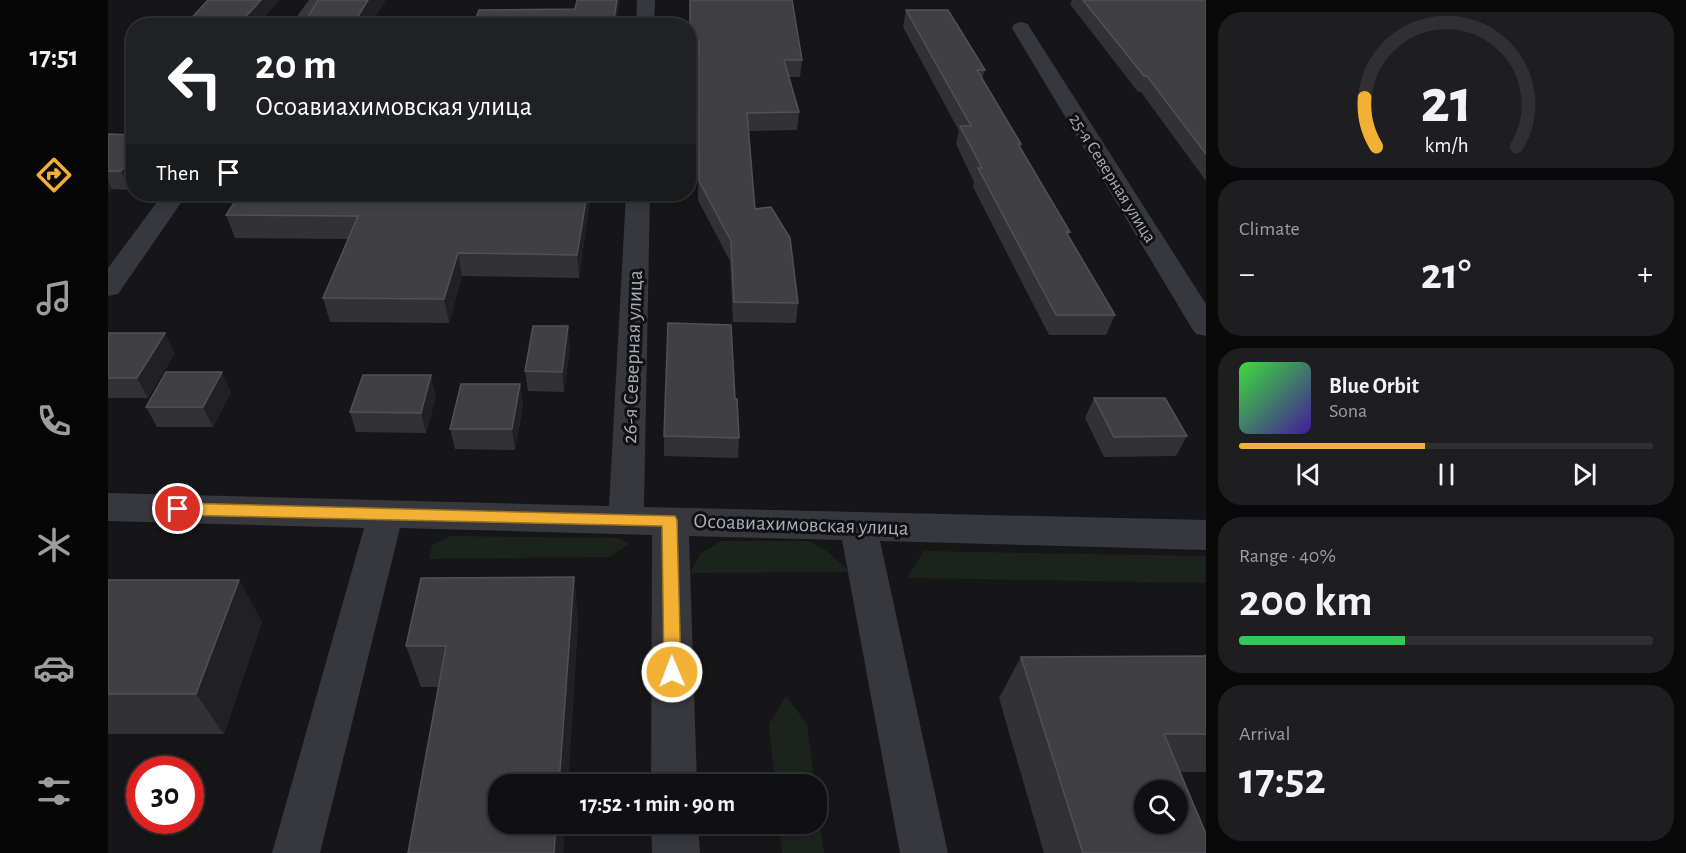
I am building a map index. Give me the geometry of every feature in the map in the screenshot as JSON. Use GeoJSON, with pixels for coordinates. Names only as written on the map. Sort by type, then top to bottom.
{"type":"FeatureCollection","features":[{"type":"Feature","properties":{"kind":"street"},"geometry":{"type":"LineString","coordinates":[[305,18],[318,0]]}},
{"type":"Feature","properties":{"kind":"street"},"geometry":{"type":"LineString","coordinates":[[645,18],[646,0]]}},
{"type":"Feature","properties":{"kind":"street","name":"25-я Северная улица"},"geometry":{"type":"LineString","coordinates":[[1021,28],[1206,327]]}},
{"type":"Feature","properties":{"kind":"street"},"geometry":{"type":"LineString","coordinates":[[108,288],[170,201]]}},
{"type":"Feature","properties":{"kind":"street","name":"26-я Северная улица"},"geometry":{"type":"LineString","coordinates":[[626,520],[638,201]]}},
{"type":"Feature","properties":{"kind":"street","name":"Осоавиахимовская улица"},"geometry":{"type":"LineString","coordinates":[[108,507],[1206,535]]}},
{"type":"Feature","properties":{"kind":"street"},"geometry":{"type":"LineString","coordinates":[[296,853],[386,514]]}},
{"type":"Feature","properties":{"kind":"street"},"geometry":{"type":"LineString","coordinates":[[670,520],[674,774]]}},
{"type":"Feature","properties":{"kind":"street"},"geometry":{"type":"LineString","coordinates":[[858,526],[924,853]]}},
{"type":"Feature","properties":{"kind":"street"},"geometry":{"type":"LineString","coordinates":[[675,834],[676,853]]}},
{"type":"Feature","properties":{"kind":"shaded area"},"geometry":{"type":"Polygon","coordinates":[[[451,536],[618,538],[629,544],[609,557],[429,559],[432,545],[451,536]]]}},
{"type":"Feature","properties":{"kind":"shaded area"},"geometry":{"type":"Polygon","coordinates":[[[721,541],[809,541],[828,552],[850,572],[690,573],[700,554],[721,541]]]}},
{"type":"Feature","properties":{"kind":"shaded area"},"geometry":{"type":"Polygon","coordinates":[[[924,551],[1206,556],[1206,583],[907,578],[924,551]]]}},
{"type":"Feature","properties":{"kind":"shaded area"},"geometry":{"type":"Polygon","coordinates":[[[786,696],[807,724],[814,774],[774,774],[769,724],[786,696]]]}},
{"type":"Feature","properties":{"kind":"shaded area"},"geometry":{"type":"Polygon","coordinates":[[[780,834],[821,834],[824,853],[782,853],[780,834]]]}},
{"type":"Feature","properties":{"kind":"building"},"geometry":{"type":"Polygon","coordinates":[[[208,0],[261,0],[244,18],[191,18],[208,0]]]}},
{"type":"Feature","properties":{"kind":"building"},"geometry":{"type":"Polygon","coordinates":[[[318,0],[368,0],[357,18],[308,18],[318,0]]]}},
{"type":"Feature","properties":{"kind":"building"},"geometry":{"type":"Polygon","coordinates":[[[577,0],[617,0],[614,18],[476,18],[479,10],[575,9],[577,0]]]}},
{"type":"Feature","properties":{"kind":"building"},"geometry":{"type":"Polygon","coordinates":[[[690,0],[792,0],[802,60],[784,60],[799,112],[747,113],[755,209],[771,207],[790,238],[798,303],[734,302],[731,241],[699,181],[699,41],[696,41],[696,18],[690,18],[690,0]]]}},
{"type":"Feature","properties":{"kind":"building"},"geometry":{"type":"Polygon","coordinates":[[[1083,0],[1206,0],[1206,154],[1147,76],[1144,76],[1083,0]]]}},
{"type":"Feature","properties":{"kind":"building"},"geometry":{"type":"Polygon","coordinates":[[[906,10],[948,10],[985,70],[977,70],[1021,144],[1018,144],[1070,232],[1066,232],[1115,315],[1056,315],[978,168],[982,168],[960,126],[971,126],[906,10]]]}},
{"type":"Feature","properties":{"kind":"building"},"geometry":{"type":"Polygon","coordinates":[[[108,134],[126,135],[126,165],[121,171],[108,171],[108,134]]]}},
{"type":"Feature","properties":{"kind":"building"},"geometry":{"type":"Polygon","coordinates":[[[235,201],[586,201],[577,255],[458,253],[444,299],[323,298],[358,216],[226,215],[235,201]]]}},
{"type":"Feature","properties":{"kind":"building"},"geometry":{"type":"Polygon","coordinates":[[[668,323],[731,325],[739,438],[664,436],[668,323]]]}},
{"type":"Feature","properties":{"kind":"building"},"geometry":{"type":"Polygon","coordinates":[[[533,326],[568,326],[562,372],[525,371],[533,326]]]}},
{"type":"Feature","properties":{"kind":"building"},"geometry":{"type":"Polygon","coordinates":[[[108,333],[165,333],[137,378],[108,378],[108,333]]]}},
{"type":"Feature","properties":{"kind":"building"},"geometry":{"type":"Polygon","coordinates":[[[166,372],[222,372],[203,407],[146,407],[166,372]]]}},
{"type":"Feature","properties":{"kind":"building"},"geometry":{"type":"Polygon","coordinates":[[[363,375],[431,375],[421,413],[350,412],[363,375]]]}},
{"type":"Feature","properties":{"kind":"building"},"geometry":{"type":"Polygon","coordinates":[[[461,384],[520,384],[512,429],[450,429],[461,384]]]}},
{"type":"Feature","properties":{"kind":"building"},"geometry":{"type":"Polygon","coordinates":[[[1094,398],[1165,398],[1187,436],[1114,437],[1094,398]]]}},
{"type":"Feature","properties":{"kind":"building"},"geometry":{"type":"Polygon","coordinates":[[[574,577],[560,774],[488,774],[488,834],[555,834],[554,853],[408,853],[446,646],[406,646],[421,578],[574,577]]]}},
{"type":"Feature","properties":{"kind":"building"},"geometry":{"type":"Polygon","coordinates":[[[108,580],[239,580],[196,694],[108,694],[108,580]]]}},
{"type":"Feature","properties":{"kind":"building"},"geometry":{"type":"Polygon","coordinates":[[[1206,656],[1206,734],[1164,734],[1183,780],[1134,780],[1134,834],[1188,834],[1188,791],[1206,834],[1206,853],[1083,853],[1021,657],[1206,656]]]}},
{"type":"Feature","properties":{"kind":"route"},"geometry":{"type":"LineString","coordinates":[[178,509],[670,520],[672,672]]}}]}
